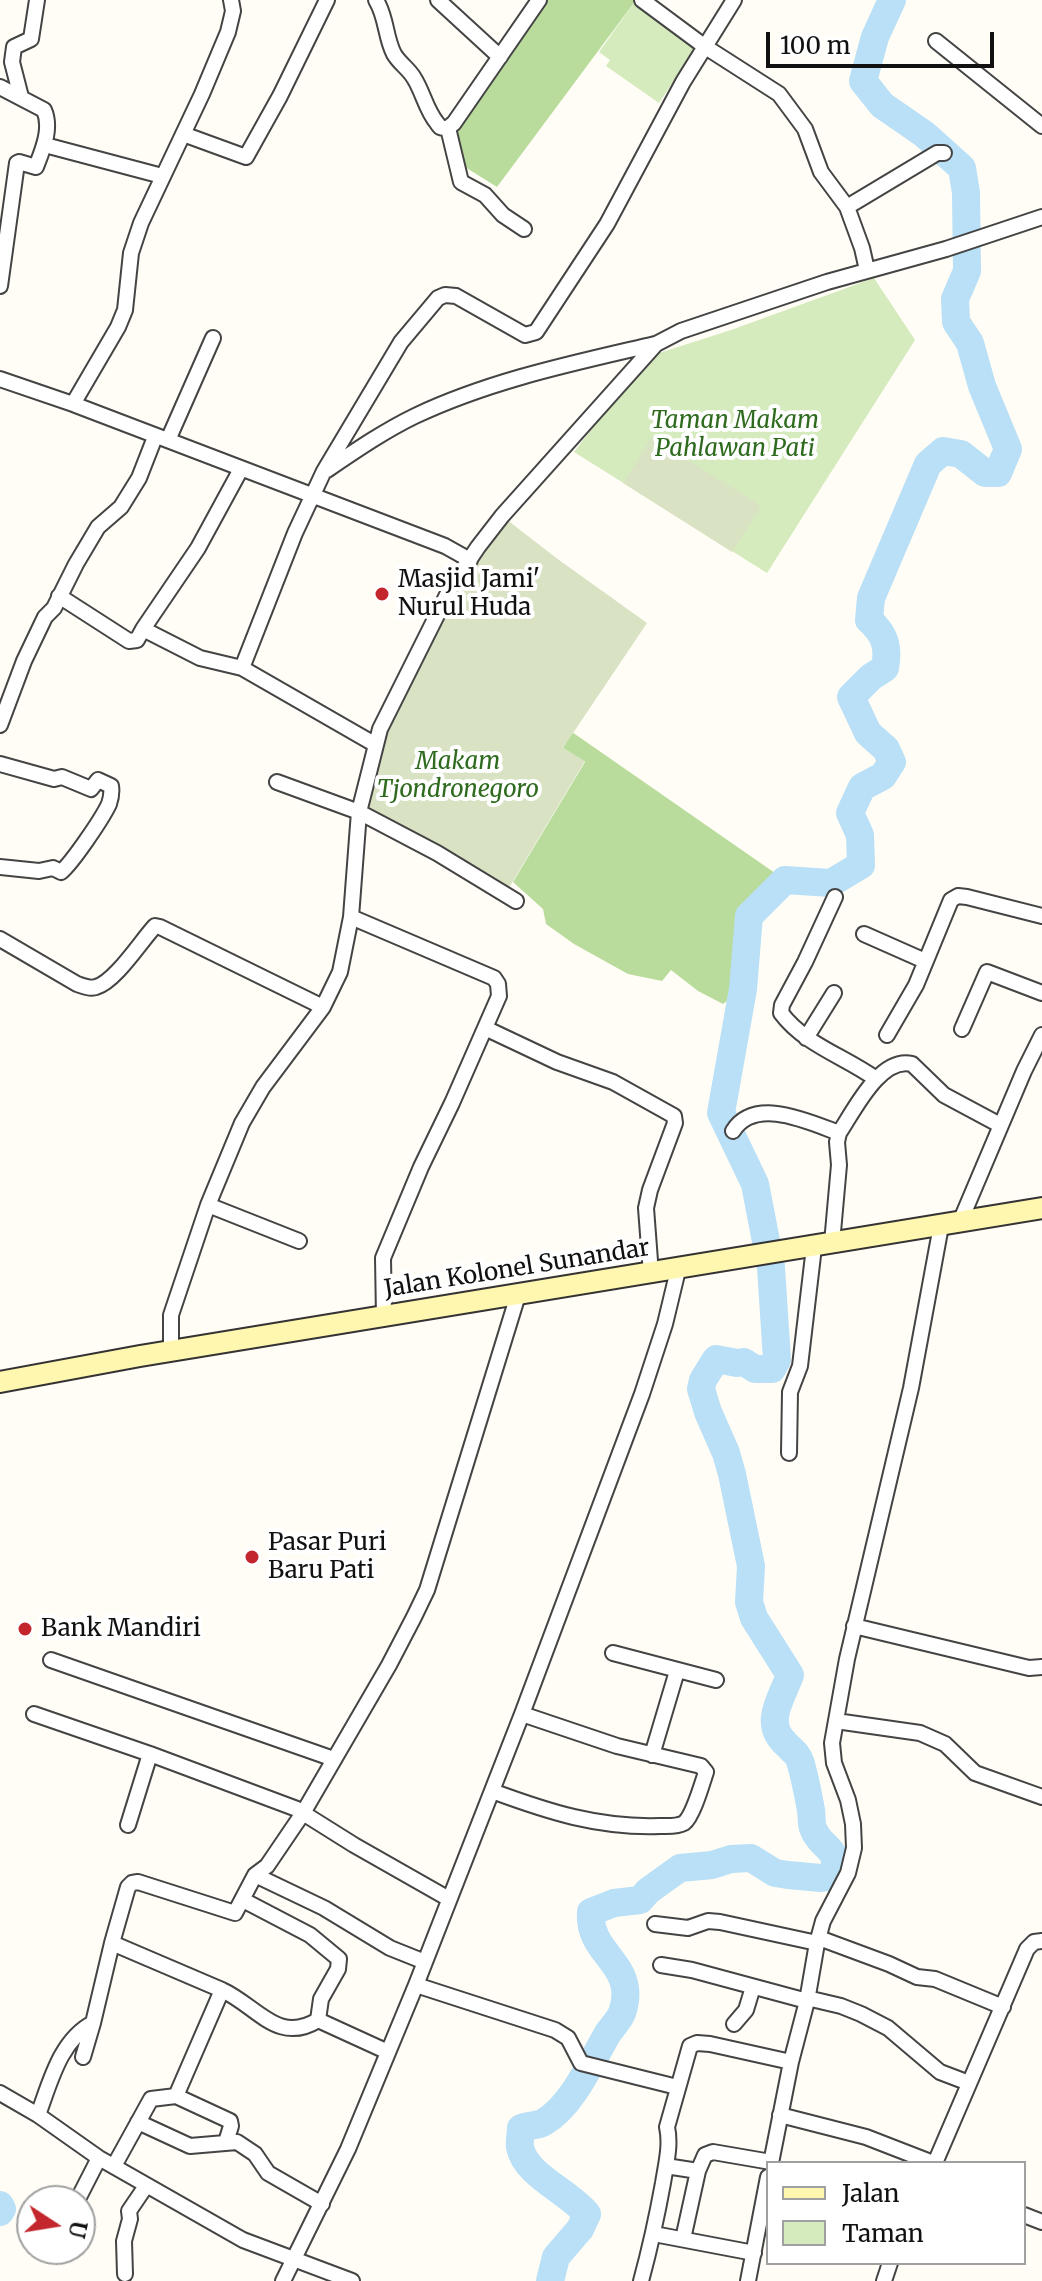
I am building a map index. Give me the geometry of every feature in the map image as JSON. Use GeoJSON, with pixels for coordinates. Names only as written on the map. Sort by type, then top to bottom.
{"type":"FeatureCollection","features":[{"type":"Feature","properties":{"kind":"main road","name":"Jalan Kolonel Sunandar"},"geometry":{"type":"LineString","coordinates":[[0,1382],[171,1351],[1042,1208]]}},
{"type":"Feature","properties":{"kind":"street"},"geometry":{"type":"LineString","coordinates":[[21,97],[12,62],[14,47],[31,39],[37,0]]}},
{"type":"Feature","properties":{"kind":"street"},"geometry":{"type":"LineString","coordinates":[[73,404],[125,310],[131,253],[141,223],[228,32],[233,11],[231,0]]}},
{"type":"Feature","properties":{"kind":"street"},"geometry":{"type":"LineString","coordinates":[[183,134],[246,157],[327,0]]}},
{"type":"Feature","properties":{"kind":"street"},"geometry":{"type":"LineString","coordinates":[[376,0],[383,11],[395,56],[416,81],[438,125],[448,128]]}},
{"type":"Feature","properties":{"kind":"street"},"geometry":{"type":"LineString","coordinates":[[438,0],[500,57]]}},
{"type":"Feature","properties":{"kind":"street"},"geometry":{"type":"LineString","coordinates":[[448,128],[539,0]]}},
{"type":"Feature","properties":{"kind":"street"},"geometry":{"type":"LineString","coordinates":[[642,0],[704,46],[779,94],[805,129],[821,172],[847,207],[867,270]]}},
{"type":"Feature","properties":{"kind":"street"},"geometry":{"type":"LineString","coordinates":[[242,668],[295,533],[324,471],[401,342],[438,298],[445,295],[456,296],[525,335],[536,332],[607,224],[704,46],[734,0]]}},
{"type":"Feature","properties":{"kind":"street"},"geometry":{"type":"LineString","coordinates":[[936,41],[1042,126]]}},
{"type":"Feature","properties":{"kind":"street"},"geometry":{"type":"LineString","coordinates":[[0,87],[44,110],[48,119],[45,145],[36,167],[17,163],[0,286]]}},
{"type":"Feature","properties":{"kind":"street"},"geometry":{"type":"LineString","coordinates":[[448,128],[461,182],[485,195],[503,215],[524,229]]}},
{"type":"Feature","properties":{"kind":"street"},"geometry":{"type":"LineString","coordinates":[[45,145],[162,176]]}},
{"type":"Feature","properties":{"kind":"street"},"geometry":{"type":"LineString","coordinates":[[847,207],[937,153],[944,153]]}},
{"type":"Feature","properties":{"kind":"street"},"geometry":{"type":"LineString","coordinates":[[324,471],[415,416],[483,388],[570,363],[656,344],[681,331],[1042,217]]}},
{"type":"Feature","properties":{"kind":"street"},"geometry":{"type":"LineString","coordinates":[[0,725],[24,661],[45,617],[54,608],[98,527],[121,507],[139,478],[213,338]]}},
{"type":"Feature","properties":{"kind":"street"},"geometry":{"type":"LineString","coordinates":[[171,1351],[171,1315],[208,1205],[242,1123],[263,1087],[323,1007],[340,972],[351,917],[359,812],[380,729],[451,587],[470,560],[502,516],[656,344]]}},
{"type":"Feature","properties":{"kind":"street"},"geometry":{"type":"LineString","coordinates":[[0,379],[445,546],[470,560]]}},
{"type":"Feature","properties":{"kind":"street"},"geometry":{"type":"LineString","coordinates":[[59,596],[129,641],[137,640],[198,548],[241,469]]}},
{"type":"Feature","properties":{"kind":"street"},"geometry":{"type":"LineString","coordinates":[[143,629],[200,658],[242,668],[376,745]]}},
{"type":"Feature","properties":{"kind":"street"},"geometry":{"type":"LineString","coordinates":[[0,764],[54,779],[62,777],[91,789],[98,780],[111,786],[112,793],[110,803],[61,872],[53,868],[39,871],[1,868]]}},
{"type":"Feature","properties":{"kind":"street"},"geometry":{"type":"LineString","coordinates":[[277,782],[359,812],[437,853],[516,901]]}},
{"type":"Feature","properties":{"kind":"street"},"geometry":{"type":"LineString","coordinates":[[887,1035],[909,999],[951,900],[958,896],[967,897],[1042,916]]}},
{"type":"Feature","properties":{"kind":"street"},"geometry":{"type":"LineString","coordinates":[[835,897],[780,1010],[782,1016],[817,1046],[858,1066],[876,1079]]}},
{"type":"Feature","properties":{"kind":"street"},"geometry":{"type":"LineString","coordinates":[[351,917],[494,978],[499,996],[383,1258],[384,1317]]}},
{"type":"Feature","properties":{"kind":"street"},"geometry":{"type":"LineString","coordinates":[[0,939],[77,984],[97,987],[117,972],[151,929],[160,927],[323,1007]]}},
{"type":"Feature","properties":{"kind":"street"},"geometry":{"type":"LineString","coordinates":[[864,934],[925,961]]}},
{"type":"Feature","properties":{"kind":"street"},"geometry":{"type":"LineString","coordinates":[[962,1029],[987,972],[1042,993]]}},
{"type":"Feature","properties":{"kind":"street"},"geometry":{"type":"LineString","coordinates":[[806,1038],[834,993]]}},
{"type":"Feature","properties":{"kind":"street"},"geometry":{"type":"LineString","coordinates":[[485,1028],[557,1062],[613,1082],[674,1116],[675,1123],[646,1208],[651,1274]]}},
{"type":"Feature","properties":{"kind":"street"},"geometry":{"type":"LineString","coordinates":[[771,2161],[823,1921],[848,1873],[854,1848],[848,1800],[832,1754],[832,1743],[854,1626],[911,1388],[951,1224],[1042,1035]]}},
{"type":"Feature","properties":{"kind":"street"},"geometry":{"type":"LineString","coordinates":[[789,1453],[790,1392],[800,1366],[839,1165],[839,1133],[876,1079],[895,1064],[906,1063],[912,1064],[944,1095],[1000,1125]]}},
{"type":"Feature","properties":{"kind":"street"},"geometry":{"type":"LineString","coordinates":[[740,1124],[760,1114],[780,1115],[839,1133]]}},
{"type":"Feature","properties":{"kind":"street"},"geometry":{"type":"LineString","coordinates":[[208,1205],[299,1241]]}},
{"type":"Feature","properties":{"kind":"street"},"geometry":{"type":"LineString","coordinates":[[283,2281],[348,2149],[492,1791],[642,1394],[665,1324],[678,1270]]}},
{"type":"Feature","properties":{"kind":"street"},"geometry":{"type":"LineString","coordinates":[[83,2057],[128,1887],[138,1882],[231,1913],[238,1911],[255,1875],[267,1866],[389,1665],[427,1590],[518,1295]]}},
{"type":"Feature","properties":{"kind":"street"},"geometry":{"type":"LineString","coordinates":[[854,1626],[1029,1668],[1042,1667]]}},
{"type":"Feature","properties":{"kind":"street"},"geometry":{"type":"LineString","coordinates":[[613,1653],[716,1680]]}},
{"type":"Feature","properties":{"kind":"street"},"geometry":{"type":"LineString","coordinates":[[51,1660],[328,1757]]}},
{"type":"Feature","properties":{"kind":"street"},"geometry":{"type":"LineString","coordinates":[[652,1755],[677,1671]]}},
{"type":"Feature","properties":{"kind":"street"},"geometry":{"type":"LineString","coordinates":[[34,1714],[300,1811],[449,1899]]}},
{"type":"Feature","properties":{"kind":"street"},"geometry":{"type":"LineString","coordinates":[[492,1791],[544,1810],[595,1822],[629,1827],[679,1825],[688,1818],[705,1775],[705,1768],[693,1763],[617,1746],[522,1714]]}},
{"type":"Feature","properties":{"kind":"street"},"geometry":{"type":"LineString","coordinates":[[836,1721],[920,1733],[945,1744],[975,1773],[1042,1797]]}},
{"type":"Feature","properties":{"kind":"street"},"geometry":{"type":"LineString","coordinates":[[128,1825],[150,1754]]}},
{"type":"Feature","properties":{"kind":"street"},"geometry":{"type":"LineString","coordinates":[[255,1875],[324,1908],[390,1948],[425,1962]]}},
{"type":"Feature","properties":{"kind":"street"},"geometry":{"type":"LineString","coordinates":[[243,1900],[310,1935],[339,1959],[340,1965],[321,1999],[318,2020]]}},
{"type":"Feature","properties":{"kind":"street"},"geometry":{"type":"LineString","coordinates":[[655,1924],[688,1928],[708,1921],[720,1922],[818,1941],[889,1964],[917,1977],[935,1979],[1003,2007]]}},
{"type":"Feature","properties":{"kind":"street"},"geometry":{"type":"LineString","coordinates":[[935,2161],[1027,1949],[1034,1942],[1042,1941]]}},
{"type":"Feature","properties":{"kind":"street"},"geometry":{"type":"LineString","coordinates":[[112,1943],[241,1999],[272,2024],[303,2029],[318,2020]]}},
{"type":"Feature","properties":{"kind":"street"},"geometry":{"type":"LineString","coordinates":[[661,1965],[841,2006],[888,2028],[940,2072],[969,2083]]}},
{"type":"Feature","properties":{"kind":"street"},"geometry":{"type":"LineString","coordinates":[[416,1985],[555,2030],[568,2038],[579,2062],[677,2087]]}},
{"type":"Feature","properties":{"kind":"street"},"geometry":{"type":"LineString","coordinates":[[734,2024],[746,2010],[753,1987]]}},
{"type":"Feature","properties":{"kind":"street"},"geometry":{"type":"LineString","coordinates":[[176,2096],[222,1990]]}},
{"type":"Feature","properties":{"kind":"street"},"geometry":{"type":"LineString","coordinates":[[318,2020],[388,2052]]}},
{"type":"Feature","properties":{"kind":"street"},"geometry":{"type":"LineString","coordinates":[[38,2115],[58,2063],[78,2034],[93,2023]]}},
{"type":"Feature","properties":{"kind":"street"},"geometry":{"type":"LineString","coordinates":[[641,2281],[654,2234],[666,2166],[670,2139],[667,2127],[687,2050],[697,2043],[791,2062]]}},
{"type":"Feature","properties":{"kind":"street"},"geometry":{"type":"LineString","coordinates":[[0,2093],[38,2115],[99,2158],[243,2240],[352,2281]]}},
{"type":"Feature","properties":{"kind":"street"},"geometry":{"type":"LineString","coordinates":[[114,2166],[151,2099],[176,2096],[230,2121],[226,2142]]}},
{"type":"Feature","properties":{"kind":"street"},"geometry":{"type":"LineString","coordinates":[[780,2115],[855,2133],[929,2161]]}},
{"type":"Feature","properties":{"kind":"street"},"geometry":{"type":"LineString","coordinates":[[138,2122],[190,2146],[237,2142],[259,2159],[268,2173],[322,2204]]}},
{"type":"Feature","properties":{"kind":"street"},"geometry":{"type":"LineString","coordinates":[[683,2239],[698,2171],[705,2155],[713,2152],[766,2162]]}},
{"type":"Feature","properties":{"kind":"street"},"geometry":{"type":"LineString","coordinates":[[85,2185],[99,2158]]}},
{"type":"Feature","properties":{"kind":"street"},"geometry":{"type":"LineString","coordinates":[[666,2166],[698,2171]]}},
{"type":"Feature","properties":{"kind":"street"},"geometry":{"type":"LineString","coordinates":[[125,2274],[124,2241],[129,2211],[146,2186]]}},
{"type":"Feature","properties":{"kind":"street"},"geometry":{"type":"LineString","coordinates":[[748,2281],[766,2188]]}},
{"type":"Feature","properties":{"kind":"street"},"geometry":{"type":"LineString","coordinates":[[654,2234],[754,2253]]}},
{"type":"Feature","properties":{"kind":"green space"},"geometry":{"type":"Polygon","coordinates":[[[546,0],[636,0],[497,187],[457,162],[453,132],[546,0]]]}},
{"type":"Feature","properties":{"kind":"green space"},"geometry":{"type":"Polygon","coordinates":[[[636,0],[697,46],[659,103],[606,66],[610,60],[599,52],[636,0]]]}},
{"type":"Feature","properties":{"kind":"green space","name":"Taman Makam Pahlawan Pati"},"geometry":{"type":"Polygon","coordinates":[[[874,278],[915,340],[767,573],[574,452],[627,382],[656,354],[874,278]]]}},
{"type":"Feature","properties":{"kind":"green space"},"geometry":{"type":"Polygon","coordinates":[[[652,437],[761,506],[732,552],[623,483],[652,437]]]}},
{"type":"Feature","properties":{"kind":"green space","name":"Makam Tjondronegoro"},"geometry":{"type":"Polygon","coordinates":[[[502,516],[647,623],[563,748],[585,761],[507,891],[359,812],[376,745],[451,587],[502,516]]]}},
{"type":"Feature","properties":{"kind":"green space"},"geometry":{"type":"Polygon","coordinates":[[[572,732],[785,880],[749,916],[743,989],[723,1004],[698,991],[671,970],[662,981],[628,974],[574,944],[546,924],[543,909],[513,882],[585,762],[563,748],[572,732]]]}},
{"type":"Feature","properties":{"kind":"waterway"},"geometry":{"type":"LineString","coordinates":[[550,2281],[556,2257],[580,2229],[587,2214],[530,2166],[520,2147],[521,2128],[544,2122],[564,2105],[623,2010],[625,1988],[622,1978],[594,1935],[591,1912],[614,1903],[640,1900],[680,1868],[751,1858],[775,1873],[821,1878],[833,1876],[835,1866],[832,1853],[813,1828],[799,1758],[775,1727],[776,1710],[790,1675],[754,1618],[749,1602],[751,1566],[732,1474],[701,1389],[716,1359],[744,1362],[755,1369],[772,1369],[777,1360],[771,1267],[755,1184],[721,1113],[743,989],[749,916],[785,880],[831,883],[861,865],[860,835],[850,813],[862,787],[883,776],[892,762],[886,749],[868,733],[851,697],[885,668],[884,641],[869,620],[871,598],[928,464],[943,451],[961,454],[985,473],[998,473],[1008,449],[982,386],[970,343],[956,322],[955,299],[967,271],[966,193],[962,168],[924,134],[882,105],[863,81],[875,37],[892,0]]}},
{"type":"Feature","properties":{"kind":"waterway"},"geometry":{"type":"LineString","coordinates":[[0,2205],[0,2212]]}},
{"type":"Feature","properties":{"kind":"place","name":"Masjid Jami' Nurul Huda"},"geometry":{"type":"Point","coordinates":[382,594]}},
{"type":"Feature","properties":{"kind":"place","name":"Pasar Puri Baru Pati"},"geometry":{"type":"Point","coordinates":[252,1557]}},
{"type":"Feature","properties":{"kind":"place","name":"Bank Mandiri"},"geometry":{"type":"Point","coordinates":[25,1629]}}]}
